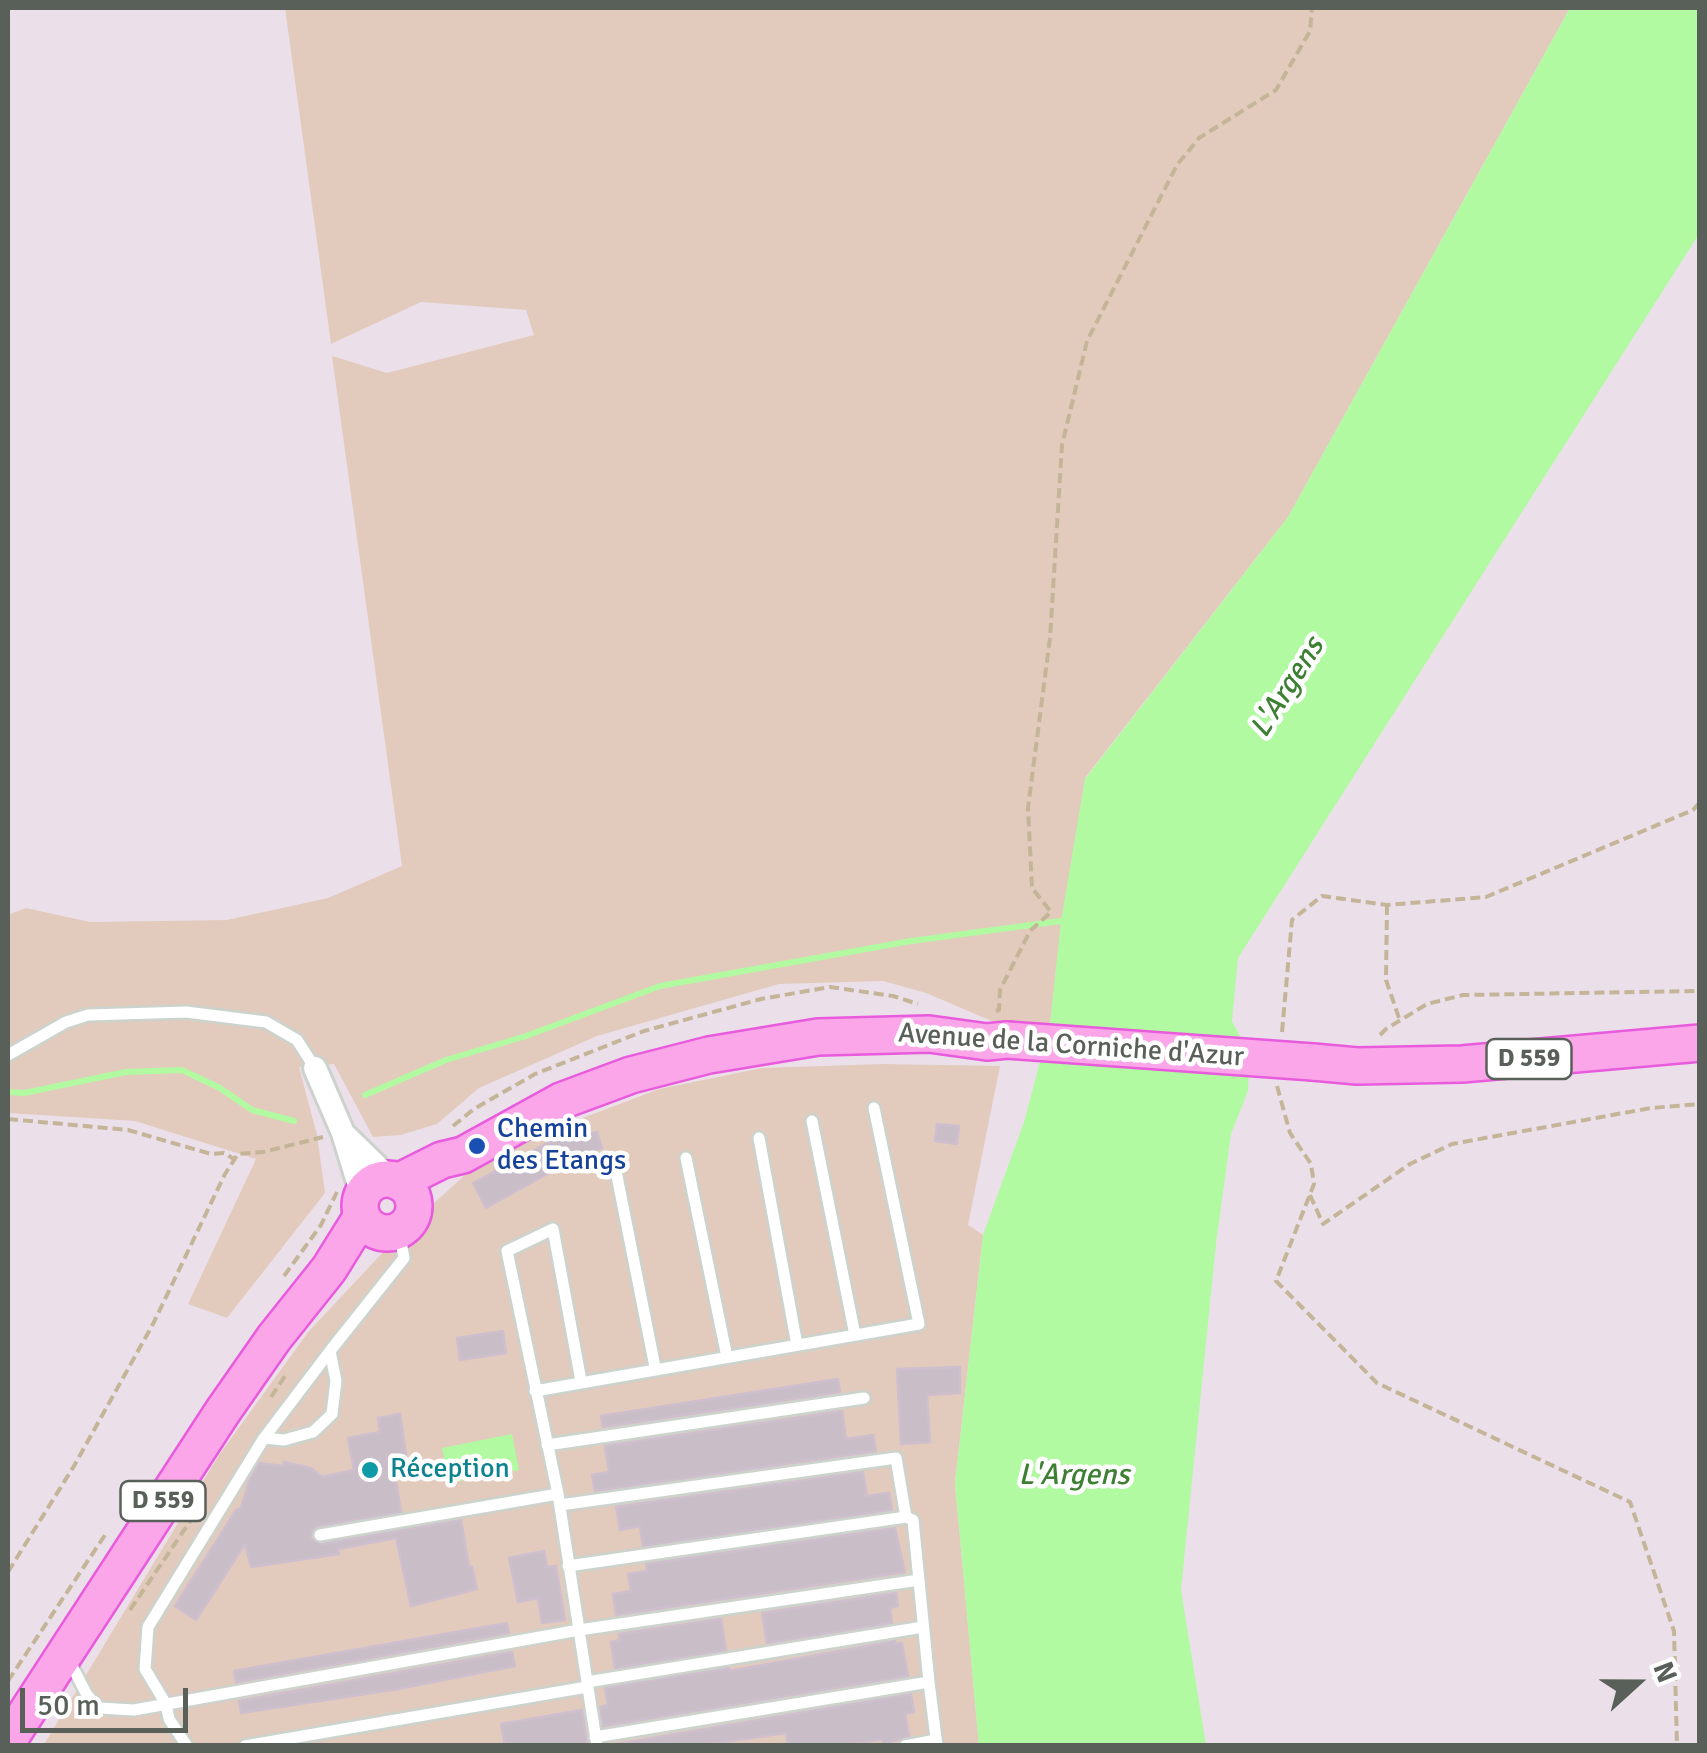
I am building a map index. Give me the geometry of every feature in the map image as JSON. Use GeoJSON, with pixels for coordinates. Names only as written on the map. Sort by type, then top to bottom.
{"type":"FeatureCollection","features":[{"type":"Feature","properties":{"kind":"main road","name":"Avenue de la Corniche d'Azur"},"geometry":{"type":"LineString","coordinates":[[8,1741],[222,1411],[330,1269],[387,1207],[463,1154],[561,1102],[631,1075],[709,1055],[818,1037],[928,1034],[987,1042],[996,1028],[1357,1066],[1462,1064],[1700,1043]]}},
{"type":"Feature","properties":{"kind":"street"},"geometry":{"type":"LineString","coordinates":[[314,1068],[339,1126],[387,1207]]}},
{"type":"Feature","properties":{"kind":"lane"},"geometry":{"type":"LineString","coordinates":[[8,1055],[66,1022],[88,1015],[186,1012],[266,1022],[297,1040],[314,1068]]}},
{"type":"Feature","properties":{"kind":"lane"},"geometry":{"type":"LineString","coordinates":[[534,1391],[919,1324],[874,1108]]}},
{"type":"Feature","properties":{"kind":"lane"},"geometry":{"type":"LineString","coordinates":[[812,1121],[855,1335]]}},
{"type":"Feature","properties":{"kind":"lane"},"geometry":{"type":"LineString","coordinates":[[759,1138],[797,1345]]}},
{"type":"Feature","properties":{"kind":"lane"},"geometry":{"type":"LineString","coordinates":[[686,1158],[726,1357]]}},
{"type":"Feature","properties":{"kind":"lane"},"geometry":{"type":"LineString","coordinates":[[617,1176],[655,1368]]}},
{"type":"Feature","properties":{"kind":"lane"},"geometry":{"type":"LineString","coordinates":[[188,1746],[145,1669],[148,1626],[264,1438],[404,1258],[387,1207]]}},
{"type":"Feature","properties":{"kind":"lane"},"geometry":{"type":"LineString","coordinates":[[581,1381],[553,1229],[507,1250],[559,1500],[596,1741],[929,1682]]}},
{"type":"Feature","properties":{"kind":"lane"},"geometry":{"type":"LineString","coordinates":[[264,1438],[284,1440],[312,1432],[332,1414],[336,1381],[330,1351]]}},
{"type":"Feature","properties":{"kind":"lane"},"geometry":{"type":"LineString","coordinates":[[547,1445],[864,1398]]}},
{"type":"Feature","properties":{"kind":"lane"},"geometry":{"type":"LineString","coordinates":[[320,1534],[896,1458],[906,1517]]}},
{"type":"Feature","properties":{"kind":"lane"},"geometry":{"type":"LineString","coordinates":[[568,1566],[906,1517],[913,1520],[936,1743],[905,1746]]}},
{"type":"Feature","properties":{"kind":"lane"},"geometry":{"type":"LineString","coordinates":[[65,1652],[87,1695],[100,1708],[134,1710],[579,1630],[919,1580]]}},
{"type":"Feature","properties":{"kind":"lane"},"geometry":{"type":"LineString","coordinates":[[246,1746],[923,1627]]}},
{"type":"Feature","properties":{"kind":"path"},"geometry":{"type":"LineString","coordinates":[[996,1028],[1000,990],[1030,931],[1051,912],[1032,888],[1028,808],[1050,638],[1062,445],[1086,341],[1176,165],[1199,138],[1276,90],[1310,30],[1312,8]]}},
{"type":"Feature","properties":{"kind":"path"},"geometry":{"type":"LineString","coordinates":[[1281,1043],[1292,920],[1322,896],[1387,905],[1486,898],[1693,810],[1700,802]]}},
{"type":"Feature","properties":{"kind":"path"},"geometry":{"type":"LineString","coordinates":[[1387,905],[1386,980],[1400,1020]]}},
{"type":"Feature","properties":{"kind":"path"},"geometry":{"type":"LineString","coordinates":[[1357,1066],[1386,1029],[1428,1004],[1464,995],[1700,992]]}},
{"type":"Feature","properties":{"kind":"path"},"geometry":{"type":"LineString","coordinates":[[1278,1076],[1276,1092],[1290,1133],[1311,1164],[1314,1184],[1276,1281],[1377,1382],[1630,1502],[1674,1631],[1678,1746]]}},
{"type":"Feature","properties":{"kind":"path"},"geometry":{"type":"LineString","coordinates":[[1310,1195],[1323,1224],[1410,1164],[1452,1144],[1651,1108],[1700,1104]]}},
{"type":"Feature","properties":{"kind":"path"},"geometry":{"type":"LineString","coordinates":[[8,1119],[128,1130],[211,1154],[224,1153],[234,1159]]}},
{"type":"Feature","properties":{"kind":"path"},"geometry":{"type":"LineString","coordinates":[[8,1572],[74,1466],[154,1324],[234,1159],[238,1154],[264,1152],[334,1134],[339,1126]]}},
{"type":"Feature","properties":{"kind":"shaded area"},"geometry":{"type":"Polygon","coordinates":[[[285,8],[1570,8],[1288,517],[1085,778],[1050,1024],[994,1022],[926,993],[883,981],[779,984],[597,1036],[479,1088],[437,1124],[401,1135],[373,1137],[334,1064],[299,1067],[317,1135],[325,1193],[227,1318],[188,1304],[256,1159],[135,1121],[8,1113],[8,915],[26,908],[90,922],[227,920],[328,898],[402,866],[332,356],[387,373],[534,335],[526,310],[421,302],[331,344],[285,8]]]}},
{"type":"Feature","properties":{"kind":"shaded area"},"geometry":{"type":"Polygon","coordinates":[[[1000,1066],[968,1225],[983,1235],[955,1483],[979,1745],[43,1746],[219,1455],[309,1331],[400,1234],[467,1173],[517,1143],[659,1089],[762,1068],[1000,1066]]]}},
{"type":"Feature","properties":{"kind":"water","name":"L'Argens"},"geometry":{"type":"Polygon","coordinates":[[[1570,8],[1699,8],[1699,234],[1238,958],[1232,1021],[1250,1056],[1248,1091],[1231,1134],[1216,1244],[1181,1590],[1206,1745],[979,1746],[955,1483],[983,1235],[1024,1122],[1050,1024],[1061,921],[1085,779],[1288,517],[1570,8]]]}},
{"type":"Feature","properties":{"kind":"water"},"geometry":{"type":"Polygon","coordinates":[[[512,1434],[519,1470],[449,1483],[442,1448],[512,1434]]]}},
{"type":"Feature","properties":{"kind":"building"},"geometry":{"type":"Polygon","coordinates":[[[937,1124],[959,1126],[957,1144],[935,1141],[937,1124]]]}},
{"type":"Feature","properties":{"kind":"building"},"geometry":{"type":"Polygon","coordinates":[[[597,1132],[602,1148],[585,1153],[486,1208],[473,1183],[564,1134],[567,1141],[597,1132]]]}},
{"type":"Feature","properties":{"kind":"building"},"geometry":{"type":"Polygon","coordinates":[[[503,1331],[506,1353],[460,1360],[457,1338],[503,1331]]]}},
{"type":"Feature","properties":{"kind":"building"},"geometry":{"type":"Polygon","coordinates":[[[960,1367],[960,1393],[927,1395],[930,1442],[901,1444],[897,1369],[960,1367]]]}},
{"type":"Feature","properties":{"kind":"building"},"geometry":{"type":"Polygon","coordinates":[[[838,1379],[840,1392],[603,1427],[601,1416],[838,1379]]]}},
{"type":"Feature","properties":{"kind":"building"},"geometry":{"type":"Polygon","coordinates":[[[842,1411],[846,1439],[873,1435],[876,1451],[595,1491],[592,1475],[609,1472],[605,1446],[842,1411]]]}},
{"type":"Feature","properties":{"kind":"building"},"geometry":{"type":"Polygon","coordinates":[[[400,1414],[406,1455],[392,1457],[401,1512],[318,1526],[311,1538],[322,1544],[461,1520],[477,1589],[411,1606],[396,1538],[338,1549],[339,1554],[251,1567],[245,1544],[196,1620],[175,1606],[236,1510],[241,1508],[259,1463],[283,1466],[284,1462],[311,1468],[322,1477],[354,1470],[348,1438],[380,1432],[378,1418],[400,1414]]]}},
{"type":"Feature","properties":{"kind":"building"},"geometry":{"type":"Polygon","coordinates":[[[863,1472],[867,1496],[889,1493],[892,1510],[643,1546],[640,1526],[620,1530],[616,1507],[863,1472]]]}},
{"type":"Feature","properties":{"kind":"building"},"geometry":{"type":"Polygon","coordinates":[[[895,1528],[905,1572],[616,1615],[613,1594],[631,1591],[628,1574],[647,1571],[646,1564],[895,1528]]]}},
{"type":"Feature","properties":{"kind":"building"},"geometry":{"type":"Polygon","coordinates":[[[544,1551],[547,1567],[556,1566],[565,1620],[542,1623],[538,1598],[518,1602],[509,1558],[544,1551]]]}},
{"type":"Feature","properties":{"kind":"building"},"geometry":{"type":"Polygon","coordinates":[[[896,1593],[898,1606],[890,1608],[892,1623],[767,1643],[762,1613],[896,1593]]]}},
{"type":"Feature","properties":{"kind":"building"},"geometry":{"type":"Polygon","coordinates":[[[721,1619],[726,1650],[615,1668],[611,1642],[620,1640],[619,1634],[721,1619]]]}},
{"type":"Feature","properties":{"kind":"building"},"geometry":{"type":"Polygon","coordinates":[[[507,1623],[509,1633],[236,1682],[234,1671],[507,1623]]]}},
{"type":"Feature","properties":{"kind":"building"},"geometry":{"type":"Polygon","coordinates":[[[895,1641],[902,1643],[908,1676],[603,1726],[600,1707],[608,1705],[605,1688],[729,1671],[895,1641]]]}},
{"type":"Feature","properties":{"kind":"building"},"geometry":{"type":"Polygon","coordinates":[[[512,1652],[515,1666],[241,1713],[239,1701],[512,1652]]]}},
{"type":"Feature","properties":{"kind":"building"},"geometry":{"type":"Polygon","coordinates":[[[911,1694],[914,1712],[905,1713],[909,1736],[883,1744],[882,1739],[843,1746],[788,1746],[786,1733],[695,1746],[606,1746],[911,1694]]]}},
{"type":"Feature","properties":{"kind":"building"},"geometry":{"type":"Polygon","coordinates":[[[582,1710],[587,1746],[505,1746],[501,1724],[582,1710]]]}},
{"type":"Feature","properties":{"kind":"waterway"},"geometry":{"type":"LineString","coordinates":[[365,1095],[446,1060],[526,1036],[660,986],[911,941],[1061,921],[1068,924]]}},
{"type":"Feature","properties":{"kind":"waterway"},"geometry":{"type":"LineString","coordinates":[[8,1092],[24,1093],[126,1072],[182,1070],[220,1088],[252,1110],[294,1121]]}},
{"type":"Feature","properties":{"kind":"place","name":"Chemin des Etangs"},"geometry":{"type":"Point","coordinates":[477,1146]}},
{"type":"Feature","properties":{"kind":"place","name":"Réception"},"geometry":{"type":"Point","coordinates":[370,1470]}}]}
